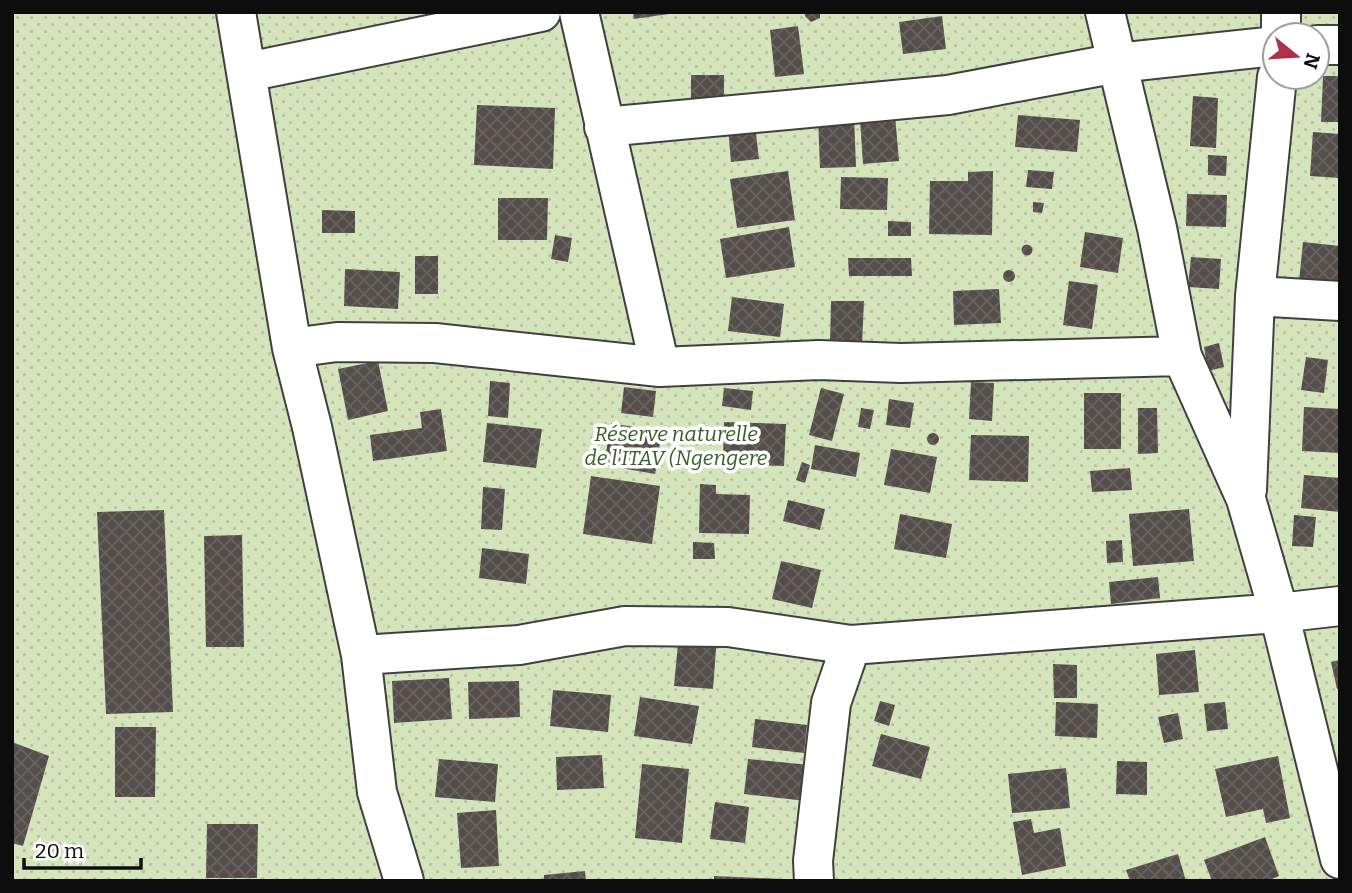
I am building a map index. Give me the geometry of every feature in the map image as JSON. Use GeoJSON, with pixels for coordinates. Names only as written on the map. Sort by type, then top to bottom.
{"type":"FeatureCollection","features":[{"type":"Feature","properties":{"kind":"street"},"geometry":{"type":"LineString","coordinates":[[236,12],[292,348],[312,427],[361,655],[377,792],[404,881]]}},
{"type":"Feature","properties":{"kind":"street"},"geometry":{"type":"LineString","coordinates":[[247,72],[541,12]]}},
{"type":"Feature","properties":{"kind":"street"},"geometry":{"type":"LineString","coordinates":[[579,12],[660,367]]}},
{"type":"Feature","properties":{"kind":"street"},"geometry":{"type":"LineString","coordinates":[[1105,12],[1157,228],[1182,356],[1246,499],[1279,613],[1340,859]]}},
{"type":"Feature","properties":{"kind":"street"},"geometry":{"type":"LineString","coordinates":[[604,127],[948,95],[1117,64],[1261,48]]}},
{"type":"Feature","properties":{"kind":"street"},"geometry":{"type":"LineString","coordinates":[[1246,499],[1255,296],[1276,91]]}},
{"type":"Feature","properties":{"kind":"street"},"geometry":{"type":"LineString","coordinates":[[1255,296],[1340,301]]}},
{"type":"Feature","properties":{"kind":"street"},"geometry":{"type":"LineString","coordinates":[[292,348],[337,342],[435,343],[660,367],[819,360],[901,363],[1182,356]]}},
{"type":"Feature","properties":{"kind":"street"},"geometry":{"type":"LineString","coordinates":[[361,655],[519,645],[625,626],[728,627],[851,645],[1279,613],[1340,606]]}},
{"type":"Feature","properties":{"kind":"street"},"geometry":{"type":"LineString","coordinates":[[814,881],[813,861],[831,703],[851,645]]}},
{"type":"Feature","properties":{"kind":"green space","name":"Réserve naturelle de l'ITAV (Ngengere"},"geometry":{"type":"Polygon","coordinates":[[[12,12],[1340,12],[1340,881],[12,881],[12,12]]]}},
{"type":"Feature","properties":{"kind":"building"},"geometry":{"type":"Polygon","coordinates":[[[633,12],[669,12],[669,14],[634,19],[633,12]]]}},
{"type":"Feature","properties":{"kind":"building"},"geometry":{"type":"Polygon","coordinates":[[[805,12],[820,12],[820,18],[811,22],[805,12]]]}},
{"type":"Feature","properties":{"kind":"building"},"geometry":{"type":"Polygon","coordinates":[[[942,16],[946,49],[903,54],[899,22],[942,16]]]}},
{"type":"Feature","properties":{"kind":"building"},"geometry":{"type":"Polygon","coordinates":[[[798,26],[804,74],[775,77],[770,30],[798,26]]]}},
{"type":"Feature","properties":{"kind":"building"},"geometry":{"type":"Polygon","coordinates":[[[691,75],[724,75],[724,103],[691,103],[691,75]]]}},
{"type":"Feature","properties":{"kind":"building"},"geometry":{"type":"Polygon","coordinates":[[[1331,76],[1340,76],[1340,122],[1321,122],[1322,91],[1331,91],[1331,76]]]}},
{"type":"Feature","properties":{"kind":"building"},"geometry":{"type":"Polygon","coordinates":[[[1193,96],[1218,98],[1216,148],[1190,146],[1193,96]]]}},
{"type":"Feature","properties":{"kind":"building"},"geometry":{"type":"Polygon","coordinates":[[[477,105],[555,108],[553,169],[474,165],[477,105]]]}},
{"type":"Feature","properties":{"kind":"building"},"geometry":{"type":"Polygon","coordinates":[[[895,115],[899,161],[863,164],[860,119],[895,115]]]}},
{"type":"Feature","properties":{"kind":"building"},"geometry":{"type":"Polygon","coordinates":[[[1018,115],[1080,120],[1077,152],[1015,147],[1018,115]]]}},
{"type":"Feature","properties":{"kind":"building"},"geometry":{"type":"Polygon","coordinates":[[[854,116],[856,167],[820,168],[818,118],[854,116]]]}},
{"type":"Feature","properties":{"kind":"building"},"geometry":{"type":"Polygon","coordinates":[[[755,125],[759,159],[731,162],[728,128],[755,125]]]}},
{"type":"Feature","properties":{"kind":"building"},"geometry":{"type":"Polygon","coordinates":[[[1313,132],[1340,134],[1340,178],[1310,176],[1313,132]]]}},
{"type":"Feature","properties":{"kind":"building"},"geometry":{"type":"Polygon","coordinates":[[[1208,155],[1227,156],[1226,176],[1208,175],[1208,155]]]}},
{"type":"Feature","properties":{"kind":"building"},"geometry":{"type":"Polygon","coordinates":[[[1028,170],[1054,172],[1052,189],[1026,187],[1028,170]]]}},
{"type":"Feature","properties":{"kind":"building"},"geometry":{"type":"Polygon","coordinates":[[[788,171],[795,220],[737,228],[730,179],[788,171]]]}},
{"type":"Feature","properties":{"kind":"building"},"geometry":{"type":"Polygon","coordinates":[[[993,171],[992,235],[929,234],[930,181],[968,181],[968,172],[993,171]]]}},
{"type":"Feature","properties":{"kind":"building"},"geometry":{"type":"Polygon","coordinates":[[[841,177],[888,178],[887,210],[840,209],[841,177]]]}},
{"type":"Feature","properties":{"kind":"building"},"geometry":{"type":"Polygon","coordinates":[[[1187,194],[1227,195],[1226,227],[1186,226],[1187,194]]]}},
{"type":"Feature","properties":{"kind":"building"},"geometry":{"type":"Polygon","coordinates":[[[498,198],[548,198],[547,240],[498,240],[498,198]]]}},
{"type":"Feature","properties":{"kind":"building"},"geometry":{"type":"Polygon","coordinates":[[[1033,202],[1044,203],[1042,213],[1033,212],[1033,202]]]}},
{"type":"Feature","properties":{"kind":"building"},"geometry":{"type":"Polygon","coordinates":[[[322,210],[355,211],[355,233],[322,233],[322,210]]]}},
{"type":"Feature","properties":{"kind":"building"},"geometry":{"type":"Polygon","coordinates":[[[888,221],[911,222],[911,236],[888,236],[888,221]]]}},
{"type":"Feature","properties":{"kind":"building"},"geometry":{"type":"Polygon","coordinates":[[[789,227],[795,267],[726,278],[720,239],[789,227]]]}},
{"type":"Feature","properties":{"kind":"building"},"geometry":{"type":"Polygon","coordinates":[[[1085,232],[1123,238],[1118,273],[1080,267],[1085,232]]]}},
{"type":"Feature","properties":{"kind":"building"},"geometry":{"type":"Polygon","coordinates":[[[555,235],[572,238],[568,262],[551,259],[555,235]]]}},
{"type":"Feature","properties":{"kind":"building"},"geometry":{"type":"Polygon","coordinates":[[[1303,242],[1340,246],[1340,286],[1299,282],[1303,242]]]}},
{"type":"Feature","properties":{"kind":"building"},"geometry":{"type":"Polygon","coordinates":[[[1027,245],[1031,246],[1031,254],[1027,255],[1023,254],[1022,250],[1023,246],[1027,245]]]}},
{"type":"Feature","properties":{"kind":"building"},"geometry":{"type":"Polygon","coordinates":[[[415,256],[438,256],[438,294],[415,294],[415,256]]]}},
{"type":"Feature","properties":{"kind":"building"},"geometry":{"type":"Polygon","coordinates":[[[1191,257],[1221,259],[1219,289],[1188,287],[1191,257]]]}},
{"type":"Feature","properties":{"kind":"building"},"geometry":{"type":"Polygon","coordinates":[[[848,258],[911,258],[912,276],[849,276],[848,258]]]}},
{"type":"Feature","properties":{"kind":"building"},"geometry":{"type":"Polygon","coordinates":[[[345,269],[400,272],[398,309],[344,306],[345,269]]]}},
{"type":"Feature","properties":{"kind":"building"},"geometry":{"type":"Polygon","coordinates":[[[1009,270],[1015,276],[1009,282],[1003,276],[1009,270]]]}},
{"type":"Feature","properties":{"kind":"building"},"geometry":{"type":"Polygon","coordinates":[[[1069,281],[1098,285],[1092,329],[1063,325],[1069,281]]]}},
{"type":"Feature","properties":{"kind":"building"},"geometry":{"type":"Polygon","coordinates":[[[999,289],[1001,323],[954,325],[953,291],[999,289]]]}},
{"type":"Feature","properties":{"kind":"building"},"geometry":{"type":"Polygon","coordinates":[[[732,297],[784,304],[780,337],[728,331],[732,297]]]}},
{"type":"Feature","properties":{"kind":"building"},"geometry":{"type":"Polygon","coordinates":[[[831,301],[864,301],[862,345],[830,344],[831,301]]]}},
{"type":"Feature","properties":{"kind":"building"},"geometry":{"type":"Polygon","coordinates":[[[1219,343],[1224,367],[1208,371],[1204,347],[1219,343]]]}},
{"type":"Feature","properties":{"kind":"building"},"geometry":{"type":"Polygon","coordinates":[[[1306,357],[1328,360],[1324,393],[1301,390],[1306,357]]]}},
{"type":"Feature","properties":{"kind":"building"},"geometry":{"type":"Polygon","coordinates":[[[378,361],[388,411],[348,420],[338,369],[378,361]]]}},
{"type":"Feature","properties":{"kind":"building"},"geometry":{"type":"Polygon","coordinates":[[[490,381],[510,383],[508,418],[488,416],[490,381]]]}},
{"type":"Feature","properties":{"kind":"building"},"geometry":{"type":"Polygon","coordinates":[[[971,382],[994,383],[992,421],[969,419],[971,382]]]}},
{"type":"Feature","properties":{"kind":"building"},"geometry":{"type":"Polygon","coordinates":[[[624,387],[656,391],[653,417],[621,413],[624,387]]]}},
{"type":"Feature","properties":{"kind":"building"},"geometry":{"type":"Polygon","coordinates":[[[724,388],[753,391],[751,410],[722,406],[724,388]]]}},
{"type":"Feature","properties":{"kind":"building"},"geometry":{"type":"Polygon","coordinates":[[[821,388],[844,394],[832,441],[809,435],[821,388]]]}},
{"type":"Feature","properties":{"kind":"building"},"geometry":{"type":"Polygon","coordinates":[[[1084,393],[1121,393],[1121,449],[1084,449],[1084,393]]]}},
{"type":"Feature","properties":{"kind":"building"},"geometry":{"type":"Polygon","coordinates":[[[889,399],[914,403],[910,428],[886,425],[889,399]]]}},
{"type":"Feature","properties":{"kind":"building"},"geometry":{"type":"Polygon","coordinates":[[[1304,407],[1340,409],[1340,453],[1302,451],[1304,407]]]}},
{"type":"Feature","properties":{"kind":"building"},"geometry":{"type":"Polygon","coordinates":[[[861,408],[874,410],[870,429],[858,427],[861,408]]]}},
{"type":"Feature","properties":{"kind":"building"},"geometry":{"type":"Polygon","coordinates":[[[1138,408],[1157,408],[1158,453],[1138,454],[1138,408]]]}},
{"type":"Feature","properties":{"kind":"building"},"geometry":{"type":"Polygon","coordinates":[[[441,409],[447,451],[373,461],[370,435],[422,428],[420,412],[441,409]]]}},
{"type":"Feature","properties":{"kind":"building"},"geometry":{"type":"Polygon","coordinates":[[[724,422],[786,424],[784,466],[723,464],[724,422]]]}},
{"type":"Feature","properties":{"kind":"building"},"geometry":{"type":"Polygon","coordinates":[[[487,423],[542,429],[536,468],[483,462],[487,423]]]}},
{"type":"Feature","properties":{"kind":"building"},"geometry":{"type":"Polygon","coordinates":[[[611,423],[662,432],[655,474],[604,465],[611,423]]]}},
{"type":"Feature","properties":{"kind":"building"},"geometry":{"type":"Polygon","coordinates":[[[933,433],[939,439],[933,445],[927,439],[933,433]]]}},
{"type":"Feature","properties":{"kind":"building"},"geometry":{"type":"Polygon","coordinates":[[[971,435],[1029,436],[1028,482],[969,480],[971,435]]]}},
{"type":"Feature","properties":{"kind":"building"},"geometry":{"type":"Polygon","coordinates":[[[815,445],[860,453],[856,477],[811,469],[815,445]]]}},
{"type":"Feature","properties":{"kind":"building"},"geometry":{"type":"Polygon","coordinates":[[[891,449],[937,457],[930,493],[884,485],[891,449]]]}},
{"type":"Feature","properties":{"kind":"building"},"geometry":{"type":"Polygon","coordinates":[[[802,462],[810,465],[805,483],[796,480],[802,462]]]}},
{"type":"Feature","properties":{"kind":"building"},"geometry":{"type":"Polygon","coordinates":[[[1130,468],[1132,490],[1092,492],[1090,471],[1130,468]]]}},
{"type":"Feature","properties":{"kind":"building"},"geometry":{"type":"Polygon","coordinates":[[[1304,475],[1340,478],[1340,512],[1301,508],[1304,475]]]}},
{"type":"Feature","properties":{"kind":"building"},"geometry":{"type":"Polygon","coordinates":[[[591,476],[660,486],[652,544],[583,534],[591,476]]]}},
{"type":"Feature","properties":{"kind":"building"},"geometry":{"type":"Polygon","coordinates":[[[700,484],[716,485],[716,494],[750,495],[749,534],[699,533],[700,484]]]}},
{"type":"Feature","properties":{"kind":"building"},"geometry":{"type":"Polygon","coordinates":[[[483,487],[505,489],[502,530],[481,529],[483,487]]]}},
{"type":"Feature","properties":{"kind":"building"},"geometry":{"type":"Polygon","coordinates":[[[788,500],[825,509],[820,530],[783,521],[788,500]]]}},
{"type":"Feature","properties":{"kind":"building"},"geometry":{"type":"Polygon","coordinates":[[[1189,509],[1194,561],[1133,566],[1129,514],[1189,509]]]}},
{"type":"Feature","properties":{"kind":"building"},"geometry":{"type":"Polygon","coordinates":[[[164,510],[173,712],[106,714],[97,512],[164,510]]]}},
{"type":"Feature","properties":{"kind":"building"},"geometry":{"type":"Polygon","coordinates":[[[900,514],[952,524],[946,558],[894,549],[900,514]]]}},
{"type":"Feature","properties":{"kind":"building"},"geometry":{"type":"Polygon","coordinates":[[[1294,515],[1316,517],[1313,547],[1292,546],[1294,515]]]}},
{"type":"Feature","properties":{"kind":"building"},"geometry":{"type":"Polygon","coordinates":[[[242,535],[244,647],[206,647],[204,536],[242,535]]]}},
{"type":"Feature","properties":{"kind":"building"},"geometry":{"type":"Polygon","coordinates":[[[1122,540],[1123,562],[1107,563],[1106,541],[1122,540]]]}},
{"type":"Feature","properties":{"kind":"building"},"geometry":{"type":"Polygon","coordinates":[[[693,542],[714,543],[715,559],[693,559],[693,542]]]}},
{"type":"Feature","properties":{"kind":"building"},"geometry":{"type":"Polygon","coordinates":[[[482,548],[529,554],[526,584],[479,578],[482,548]]]}},
{"type":"Feature","properties":{"kind":"building"},"geometry":{"type":"Polygon","coordinates":[[[781,561],[821,570],[812,608],[772,599],[781,561]]]}},
{"type":"Feature","properties":{"kind":"building"},"geometry":{"type":"Polygon","coordinates":[[[1158,577],[1160,598],[1111,604],[1109,582],[1158,577]]]}},
{"type":"Feature","properties":{"kind":"building"},"geometry":{"type":"Polygon","coordinates":[[[679,633],[717,636],[713,689],[674,686],[679,633]]]}},
{"type":"Feature","properties":{"kind":"building"},"geometry":{"type":"Polygon","coordinates":[[[1195,650],[1199,692],[1159,695],[1156,654],[1195,650]]]}},
{"type":"Feature","properties":{"kind":"building"},"geometry":{"type":"Polygon","coordinates":[[[1340,660],[1340,688],[1337,689],[1331,662],[1340,660]]]}},
{"type":"Feature","properties":{"kind":"building"},"geometry":{"type":"Polygon","coordinates":[[[1053,664],[1077,665],[1077,698],[1054,698],[1053,664]]]}},
{"type":"Feature","properties":{"kind":"building"},"geometry":{"type":"Polygon","coordinates":[[[449,678],[452,719],[394,723],[392,681],[449,678]]]}},
{"type":"Feature","properties":{"kind":"building"},"geometry":{"type":"Polygon","coordinates":[[[519,681],[520,717],[469,719],[468,682],[519,681]]]}},
{"type":"Feature","properties":{"kind":"building"},"geometry":{"type":"Polygon","coordinates":[[[553,690],[611,695],[608,732],[550,726],[553,690]]]}},
{"type":"Feature","properties":{"kind":"building"},"geometry":{"type":"Polygon","coordinates":[[[640,697],[699,706],[692,744],[634,736],[640,697]]]}},
{"type":"Feature","properties":{"kind":"building"},"geometry":{"type":"Polygon","coordinates":[[[880,701],[895,705],[889,726],[874,721],[880,701]]]}},
{"type":"Feature","properties":{"kind":"building"},"geometry":{"type":"Polygon","coordinates":[[[1056,702],[1098,704],[1097,738],[1055,736],[1056,702]]]}},
{"type":"Feature","properties":{"kind":"building"},"geometry":{"type":"Polygon","coordinates":[[[1225,702],[1228,729],[1207,731],[1204,704],[1225,702]]]}},
{"type":"Feature","properties":{"kind":"building"},"geometry":{"type":"Polygon","coordinates":[[[1178,713],[1183,739],[1164,743],[1158,717],[1178,713]]]}},
{"type":"Feature","properties":{"kind":"building"},"geometry":{"type":"Polygon","coordinates":[[[755,719],[807,725],[804,753],[752,747],[755,719]]]}},
{"type":"Feature","properties":{"kind":"building"},"geometry":{"type":"Polygon","coordinates":[[[115,727],[156,727],[155,797],[115,797],[115,727]]]}},
{"type":"Feature","properties":{"kind":"building"},"geometry":{"type":"Polygon","coordinates":[[[881,734],[930,747],[921,779],[872,766],[881,734]]]}},
{"type":"Feature","properties":{"kind":"building"},"geometry":{"type":"Polygon","coordinates":[[[12,742],[49,756],[23,846],[12,843],[12,742]]]}},
{"type":"Feature","properties":{"kind":"building"},"geometry":{"type":"Polygon","coordinates":[[[602,755],[604,788],[557,790],[556,757],[602,755]]]}},
{"type":"Feature","properties":{"kind":"building"},"geometry":{"type":"Polygon","coordinates":[[[1278,756],[1290,818],[1266,823],[1263,809],[1226,817],[1215,769],[1278,756]]]}},
{"type":"Feature","properties":{"kind":"building"},"geometry":{"type":"Polygon","coordinates":[[[439,759],[498,764],[495,802],[435,797],[439,759]]]}},
{"type":"Feature","properties":{"kind":"building"},"geometry":{"type":"Polygon","coordinates":[[[748,759],[810,765],[806,801],[744,794],[748,759]]]}},
{"type":"Feature","properties":{"kind":"building"},"geometry":{"type":"Polygon","coordinates":[[[1117,761],[1147,762],[1147,795],[1116,794],[1117,761]]]}},
{"type":"Feature","properties":{"kind":"building"},"geometry":{"type":"Polygon","coordinates":[[[642,764],[689,769],[682,843],[635,838],[642,764]]]}},
{"type":"Feature","properties":{"kind":"building"},"geometry":{"type":"Polygon","coordinates":[[[1066,768],[1070,808],[1012,813],[1008,774],[1066,768]]]}},
{"type":"Feature","properties":{"kind":"building"},"geometry":{"type":"Polygon","coordinates":[[[715,802],[749,807],[745,843],[710,839],[715,802]]]}},
{"type":"Feature","properties":{"kind":"building"},"geometry":{"type":"Polygon","coordinates":[[[496,810],[499,866],[461,868],[457,813],[496,810]]]}},
{"type":"Feature","properties":{"kind":"building"},"geometry":{"type":"Polygon","coordinates":[[[1031,819],[1034,833],[1060,828],[1066,866],[1022,875],[1013,822],[1031,819]]]}},
{"type":"Feature","properties":{"kind":"building"},"geometry":{"type":"Polygon","coordinates":[[[207,824],[258,824],[257,878],[206,878],[207,824]]]}},
{"type":"Feature","properties":{"kind":"building"},"geometry":{"type":"Polygon","coordinates":[[[1265,837],[1279,876],[1267,881],[1212,881],[1204,860],[1265,837]]]}},
{"type":"Feature","properties":{"kind":"building"},"geometry":{"type":"Polygon","coordinates":[[[1178,854],[1186,881],[1130,881],[1126,870],[1178,854]]]}},
{"type":"Feature","properties":{"kind":"building"},"geometry":{"type":"Polygon","coordinates":[[[585,871],[586,881],[544,881],[544,875],[585,871]]]}},
{"type":"Feature","properties":{"kind":"building"},"geometry":{"type":"Polygon","coordinates":[[[714,876],[782,879],[782,881],[714,881],[714,876]]]}}]}
